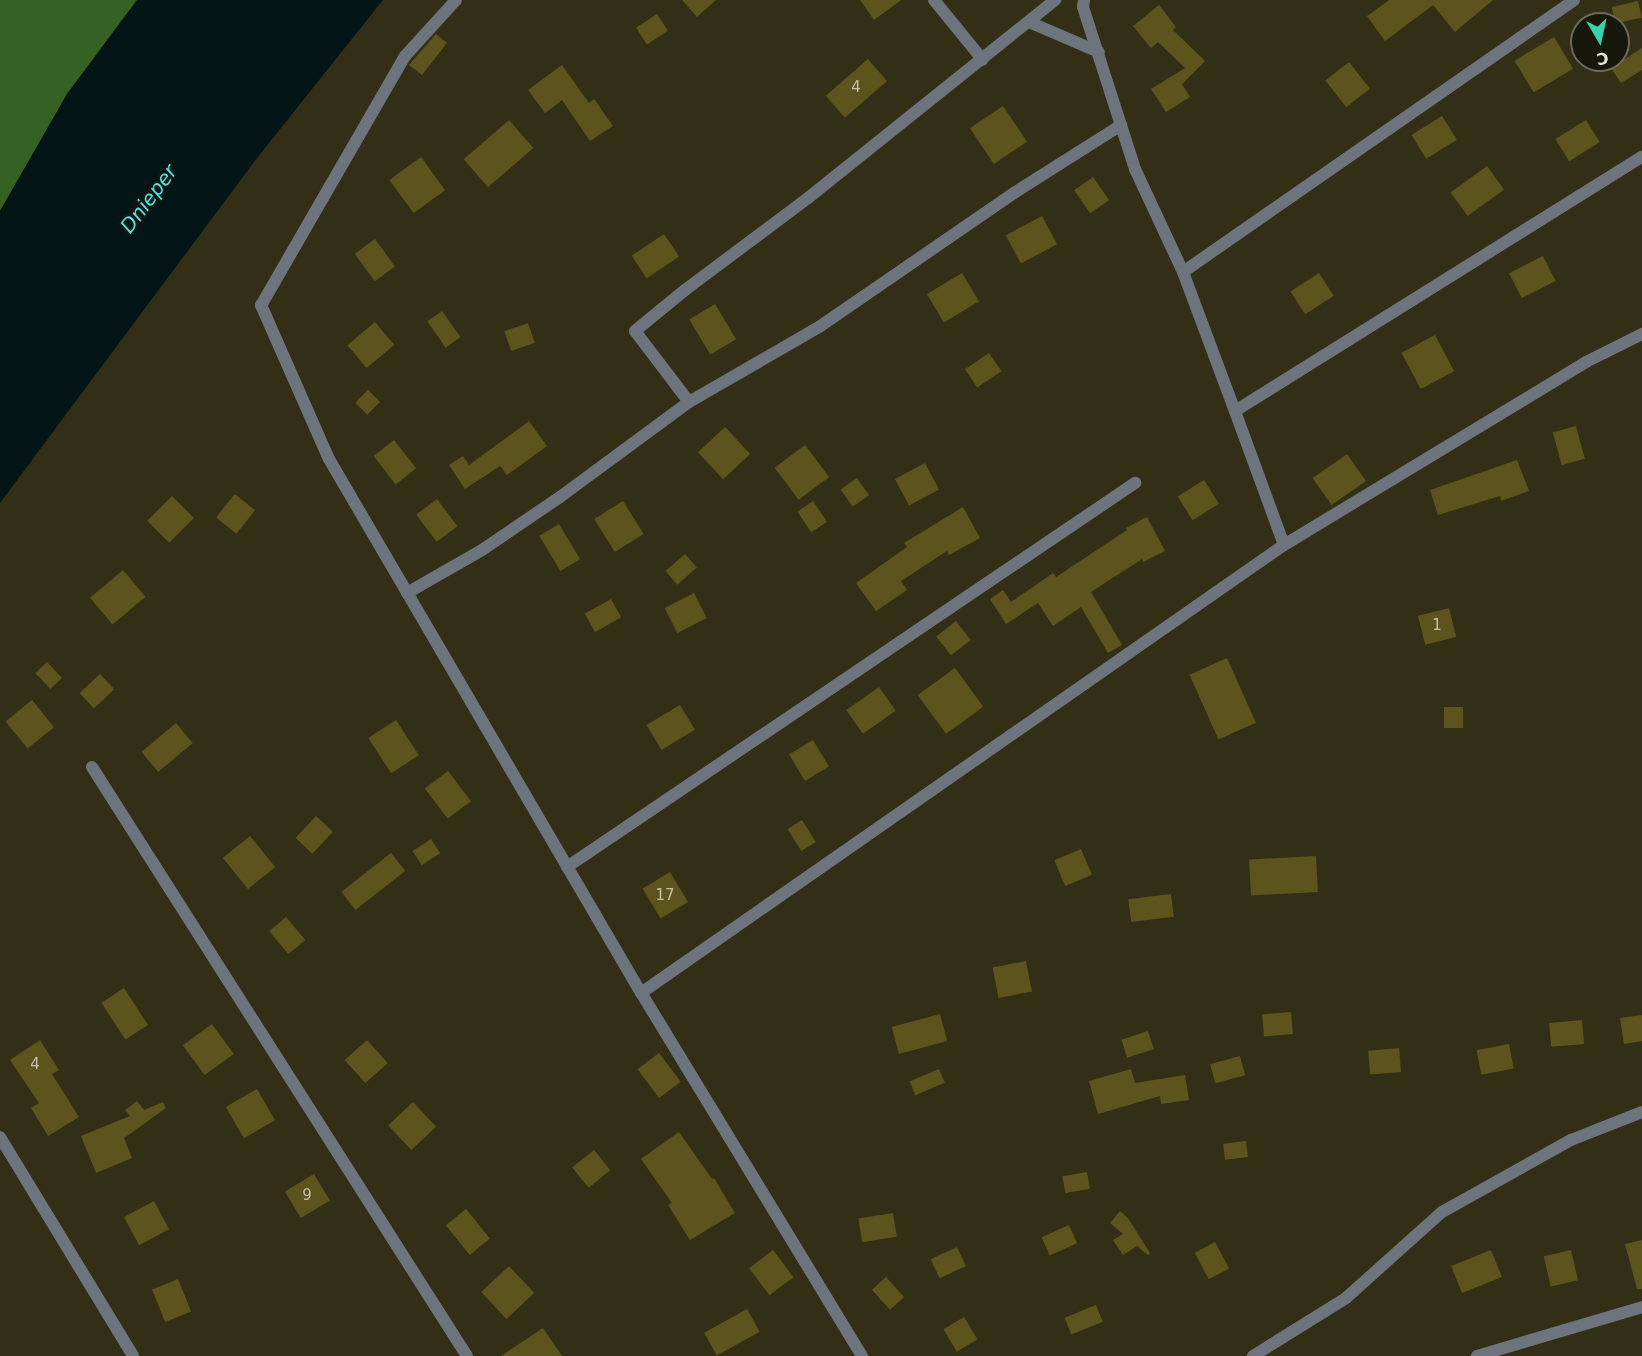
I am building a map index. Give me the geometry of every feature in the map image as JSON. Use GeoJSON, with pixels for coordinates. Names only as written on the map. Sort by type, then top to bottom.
{"type":"FeatureCollection","features":[{"type":"Feature","properties":{"kind":"street"},"geometry":{"type":"LineString","coordinates":[[456,0],[405,56],[261,305],[329,459],[641,993],[862,1356]]}},
{"type":"Feature","properties":{"kind":"street"},"geometry":{"type":"LineString","coordinates":[[934,0],[983,60]]}},
{"type":"Feature","properties":{"kind":"street"},"geometry":{"type":"LineString","coordinates":[[689,402],[635,331],[983,60],[1055,0]]}},
{"type":"Feature","properties":{"kind":"street"},"geometry":{"type":"LineString","coordinates":[[1084,0],[1083,7],[1135,169],[1183,272],[1284,545]]}},
{"type":"Feature","properties":{"kind":"street"},"geometry":{"type":"LineString","coordinates":[[1183,272],[1574,0]]}},
{"type":"Feature","properties":{"kind":"street"},"geometry":{"type":"LineString","coordinates":[[1029,22],[1099,52]]}},
{"type":"Feature","properties":{"kind":"street"},"geometry":{"type":"LineString","coordinates":[[407,593],[482,550],[560,497],[689,402],[819,327],[1014,193],[1121,126]]}},
{"type":"Feature","properties":{"kind":"street"},"geometry":{"type":"LineString","coordinates":[[1235,411],[1642,157]]}},
{"type":"Feature","properties":{"kind":"street"},"geometry":{"type":"LineString","coordinates":[[641,993],[1284,545],[1586,362],[1642,334]]}},
{"type":"Feature","properties":{"kind":"street"},"geometry":{"type":"LineString","coordinates":[[567,867],[1135,483]]}},
{"type":"Feature","properties":{"kind":"street"},"geometry":{"type":"LineString","coordinates":[[92,767],[467,1356]]}},
{"type":"Feature","properties":{"kind":"street"},"geometry":{"type":"LineString","coordinates":[[1253,1356],[1346,1298],[1442,1212],[1571,1140],[1642,1112]]}},
{"type":"Feature","properties":{"kind":"street"},"geometry":{"type":"LineString","coordinates":[[0,1137],[133,1356]]}},
{"type":"Feature","properties":{"kind":"street"},"geometry":{"type":"LineString","coordinates":[[1477,1356],[1642,1307]]}},
{"type":"Feature","properties":{"kind":"green space"},"geometry":{"type":"Polygon","coordinates":[[[0,0],[137,0],[67,94],[0,211],[0,0]]]}},
{"type":"Feature","properties":{"kind":"water","name":"Dnieper"},"geometry":{"type":"Polygon","coordinates":[[[137,0],[383,0],[257,158],[0,503],[0,211],[67,94],[137,0]]]}},
{"type":"Feature","properties":{"kind":"building"},"geometry":{"type":"Polygon","coordinates":[[[682,0],[716,0],[697,17],[682,0]]]}},
{"type":"Feature","properties":{"kind":"building"},"geometry":{"type":"Polygon","coordinates":[[[860,0],[901,0],[874,20],[860,0]]]}},
{"type":"Feature","properties":{"kind":"building"},"geometry":{"type":"Polygon","coordinates":[[[1389,0],[1493,0],[1455,32],[1433,5],[1385,41],[1367,16],[1389,0]]]}},
{"type":"Feature","properties":{"kind":"building"},"geometry":{"type":"Polygon","coordinates":[[[1638,1],[1642,18],[1630,20],[1630,12],[1613,12],[1612,7],[1638,1]]]}},
{"type":"Feature","properties":{"kind":"building"},"geometry":{"type":"Polygon","coordinates":[[[1159,5],[1176,27],[1173,30],[1205,61],[1182,84],[1190,97],[1166,112],[1151,89],[1185,68],[1158,42],[1151,48],[1133,26],[1159,5]]]}},
{"type":"Feature","properties":{"kind":"building"},"geometry":{"type":"Polygon","coordinates":[[[657,14],[668,31],[647,44],[636,28],[657,14]]]}},
{"type":"Feature","properties":{"kind":"building"},"geometry":{"type":"Polygon","coordinates":[[[436,34],[447,43],[422,75],[409,65],[436,34]]]}},
{"type":"Feature","properties":{"kind":"building"},"geometry":{"type":"Polygon","coordinates":[[[1554,37],[1570,64],[1570,71],[1534,92],[1515,61],[1554,37]]]}},
{"type":"Feature","properties":{"kind":"building"},"geometry":{"type":"Polygon","coordinates":[[[1642,48],[1642,70],[1621,83],[1614,72],[1630,72],[1630,56],[1642,48]]]}},
{"type":"Feature","properties":{"kind":"building"},"geometry":{"type":"Polygon","coordinates":[[[868,59],[887,81],[845,118],[826,96],[868,59]]]}},
{"type":"Feature","properties":{"kind":"building"},"geometry":{"type":"Polygon","coordinates":[[[1349,62],[1370,89],[1346,107],[1325,80],[1349,62]]]}},
{"type":"Feature","properties":{"kind":"building"},"geometry":{"type":"Polygon","coordinates":[[[562,65],[589,103],[594,99],[613,126],[590,141],[562,100],[545,113],[528,90],[562,65]]]}},
{"type":"Feature","properties":{"kind":"building"},"geometry":{"type":"Polygon","coordinates":[[[1003,106],[1027,142],[994,164],[970,128],[1003,106]]]}},
{"type":"Feature","properties":{"kind":"building"},"geometry":{"type":"Polygon","coordinates":[[[1442,116],[1457,140],[1426,159],[1411,135],[1442,116]]]}},
{"type":"Feature","properties":{"kind":"building"},"geometry":{"type":"Polygon","coordinates":[[[509,120],[533,148],[488,187],[464,159],[509,120]]]}},
{"type":"Feature","properties":{"kind":"building"},"geometry":{"type":"Polygon","coordinates":[[[1586,120],[1600,142],[1569,161],[1555,139],[1586,120]]]}},
{"type":"Feature","properties":{"kind":"building"},"geometry":{"type":"Polygon","coordinates":[[[421,157],[445,190],[414,213],[389,180],[421,157]]]}},
{"type":"Feature","properties":{"kind":"building"},"geometry":{"type":"Polygon","coordinates":[[[1487,166],[1504,189],[1468,216],[1451,192],[1487,166]]]}},
{"type":"Feature","properties":{"kind":"building"},"geometry":{"type":"Polygon","coordinates":[[[1093,177],[1109,200],[1090,213],[1074,190],[1093,177]]]}},
{"type":"Feature","properties":{"kind":"building"},"geometry":{"type":"Polygon","coordinates":[[[1042,216],[1057,244],[1021,264],[1006,235],[1042,216]]]}},
{"type":"Feature","properties":{"kind":"building"},"geometry":{"type":"Polygon","coordinates":[[[664,234],[679,256],[647,278],[632,256],[664,234]]]}},
{"type":"Feature","properties":{"kind":"building"},"geometry":{"type":"Polygon","coordinates":[[[375,239],[395,267],[375,281],[355,254],[375,239]]]}},
{"type":"Feature","properties":{"kind":"building"},"geometry":{"type":"Polygon","coordinates":[[[1543,256],[1556,281],[1522,298],[1509,273],[1543,256]]]}},
{"type":"Feature","properties":{"kind":"building"},"geometry":{"type":"Polygon","coordinates":[[[962,273],[979,301],[944,322],[927,294],[962,273]]]}},
{"type":"Feature","properties":{"kind":"building"},"geometry":{"type":"Polygon","coordinates":[[[1319,273],[1334,296],[1305,314],[1290,292],[1319,273]]]}},
{"type":"Feature","properties":{"kind":"building"},"geometry":{"type":"Polygon","coordinates":[[[715,304],[736,339],[710,355],[689,319],[715,304]]]}},
{"type":"Feature","properties":{"kind":"building"},"geometry":{"type":"Polygon","coordinates":[[[442,311],[460,337],[446,348],[427,321],[442,311]]]}},
{"type":"Feature","properties":{"kind":"building"},"geometry":{"type":"Polygon","coordinates":[[[375,322],[394,345],[367,368],[347,345],[375,322]]]}},
{"type":"Feature","properties":{"kind":"building"},"geometry":{"type":"Polygon","coordinates":[[[528,323],[535,343],[511,351],[504,331],[528,323]]]}},
{"type":"Feature","properties":{"kind":"building"},"geometry":{"type":"Polygon","coordinates":[[[1435,335],[1454,371],[1421,389],[1401,353],[1435,335]]]}},
{"type":"Feature","properties":{"kind":"building"},"geometry":{"type":"Polygon","coordinates":[[[989,353],[1001,371],[977,387],[965,369],[989,353]]]}},
{"type":"Feature","properties":{"kind":"building"},"geometry":{"type":"Polygon","coordinates":[[[368,390],[380,402],[367,415],[355,403],[368,390]]]}},
{"type":"Feature","properties":{"kind":"building"},"geometry":{"type":"Polygon","coordinates":[[[529,421],[547,446],[507,475],[500,466],[465,489],[449,465],[463,456],[469,465],[529,421]]]}},
{"type":"Feature","properties":{"kind":"building"},"geometry":{"type":"Polygon","coordinates":[[[1576,426],[1585,459],[1562,465],[1553,432],[1576,426]]]}},
{"type":"Feature","properties":{"kind":"building"},"geometry":{"type":"Polygon","coordinates":[[[725,427],[750,454],[723,479],[698,452],[725,427]]]}},
{"type":"Feature","properties":{"kind":"building"},"geometry":{"type":"Polygon","coordinates":[[[394,440],[416,468],[396,484],[374,456],[394,440]]]}},
{"type":"Feature","properties":{"kind":"building"},"geometry":{"type":"Polygon","coordinates":[[[805,445],[829,477],[799,500],[775,468],[805,445]]]}},
{"type":"Feature","properties":{"kind":"building"},"geometry":{"type":"Polygon","coordinates":[[[1347,454],[1366,481],[1332,505],[1313,478],[1347,454]]]}},
{"type":"Feature","properties":{"kind":"building"},"geometry":{"type":"Polygon","coordinates":[[[1517,460],[1529,491],[1501,501],[1500,496],[1438,515],[1430,490],[1517,460]]]}},
{"type":"Feature","properties":{"kind":"building"},"geometry":{"type":"Polygon","coordinates":[[[925,463],[939,489],[909,505],[895,479],[925,463]]]}},
{"type":"Feature","properties":{"kind":"building"},"geometry":{"type":"Polygon","coordinates":[[[857,478],[869,495],[853,507],[841,489],[857,478]]]}},
{"type":"Feature","properties":{"kind":"building"},"geometry":{"type":"Polygon","coordinates":[[[1204,480],[1219,504],[1193,520],[1178,496],[1204,480]]]}},
{"type":"Feature","properties":{"kind":"building"},"geometry":{"type":"Polygon","coordinates":[[[235,494],[255,510],[236,534],[216,517],[235,494]]]}},
{"type":"Feature","properties":{"kind":"building"},"geometry":{"type":"Polygon","coordinates":[[[172,496],[194,518],[169,543],[147,521],[172,496]]]}},
{"type":"Feature","properties":{"kind":"building"},"geometry":{"type":"Polygon","coordinates":[[[437,499],[457,526],[437,542],[416,515],[437,499]]]}},
{"type":"Feature","properties":{"kind":"building"},"geometry":{"type":"Polygon","coordinates":[[[623,501],[644,534],[615,552],[594,519],[623,501]]]}},
{"type":"Feature","properties":{"kind":"building"},"geometry":{"type":"Polygon","coordinates":[[[813,501],[827,522],[811,532],[797,512],[813,501]]]}},
{"type":"Feature","properties":{"kind":"building"},"geometry":{"type":"Polygon","coordinates":[[[963,507],[980,538],[949,555],[947,551],[901,581],[907,590],[876,611],[856,583],[907,547],[904,543],[963,507]]]}},
{"type":"Feature","properties":{"kind":"building"},"geometry":{"type":"Polygon","coordinates":[[[1147,517],[1165,551],[1143,562],[1142,559],[1091,592],[1122,645],[1108,653],[1081,607],[1053,626],[1038,603],[1006,624],[990,599],[1003,590],[1011,602],[1053,573],[1056,577],[1127,530],[1126,528],[1147,517]]]}},
{"type":"Feature","properties":{"kind":"building"},"geometry":{"type":"Polygon","coordinates":[[[559,524],[580,559],[560,571],[539,536],[559,524]]]}},
{"type":"Feature","properties":{"kind":"building"},"geometry":{"type":"Polygon","coordinates":[[[685,554],[697,568],[677,585],[665,571],[685,554]]]}},
{"type":"Feature","properties":{"kind":"building"},"geometry":{"type":"Polygon","coordinates":[[[123,570],[145,597],[113,624],[90,598],[123,570]]]}},
{"type":"Feature","properties":{"kind":"building"},"geometry":{"type":"Polygon","coordinates":[[[694,593],[707,618],[677,633],[665,608],[694,593]]]}},
{"type":"Feature","properties":{"kind":"building"},"geometry":{"type":"Polygon","coordinates":[[[611,599],[621,617],[595,632],[585,614],[611,599]]]}},
{"type":"Feature","properties":{"kind":"building"},"geometry":{"type":"Polygon","coordinates":[[[1449,608],[1456,637],[1425,645],[1418,616],[1449,608]]]}},
{"type":"Feature","properties":{"kind":"building"},"geometry":{"type":"Polygon","coordinates":[[[956,621],[971,640],[951,655],[936,636],[956,621]]]}},
{"type":"Feature","properties":{"kind":"building"},"geometry":{"type":"Polygon","coordinates":[[[1227,658],[1256,723],[1218,740],[1190,675],[1227,658]]]}},
{"type":"Feature","properties":{"kind":"building"},"geometry":{"type":"Polygon","coordinates":[[[47,662],[62,678],[50,689],[35,673],[47,662]]]}},
{"type":"Feature","properties":{"kind":"building"},"geometry":{"type":"Polygon","coordinates":[[[955,668],[983,707],[946,734],[918,695],[955,668]]]}},
{"type":"Feature","properties":{"kind":"building"},"geometry":{"type":"Polygon","coordinates":[[[100,674],[114,689],[94,708],[80,693],[100,674]]]}},
{"type":"Feature","properties":{"kind":"building"},"geometry":{"type":"Polygon","coordinates":[[[879,687],[896,711],[863,734],[846,710],[879,687]]]}},
{"type":"Feature","properties":{"kind":"building"},"geometry":{"type":"Polygon","coordinates":[[[32,700],[54,727],[28,749],[6,721],[32,700]]]}},
{"type":"Feature","properties":{"kind":"building"},"geometry":{"type":"Polygon","coordinates":[[[680,705],[695,730],[662,750],[647,725],[680,705]]]}},
{"type":"Feature","properties":{"kind":"building"},"geometry":{"type":"Polygon","coordinates":[[[1444,707],[1463,707],[1463,728],[1444,728],[1444,707]]]}},
{"type":"Feature","properties":{"kind":"building"},"geometry":{"type":"Polygon","coordinates":[[[396,720],[419,755],[391,773],[368,738],[396,720]]]}},
{"type":"Feature","properties":{"kind":"building"},"geometry":{"type":"Polygon","coordinates":[[[176,723],[193,743],[158,772],[142,752],[176,723]]]}},
{"type":"Feature","properties":{"kind":"building"},"geometry":{"type":"Polygon","coordinates":[[[813,740],[829,767],[805,781],[789,754],[813,740]]]}},
{"type":"Feature","properties":{"kind":"building"},"geometry":{"type":"Polygon","coordinates":[[[448,771],[471,801],[448,819],[425,788],[448,771]]]}},
{"type":"Feature","properties":{"kind":"building"},"geometry":{"type":"Polygon","coordinates":[[[316,816],[333,832],[312,854],[296,838],[316,816]]]}},
{"type":"Feature","properties":{"kind":"building"},"geometry":{"type":"Polygon","coordinates":[[[802,820],[816,842],[801,851],[788,829],[802,820]]]}},
{"type":"Feature","properties":{"kind":"building"},"geometry":{"type":"Polygon","coordinates":[[[250,836],[275,867],[248,889],[223,858],[250,836]]]}},
{"type":"Feature","properties":{"kind":"building"},"geometry":{"type":"Polygon","coordinates":[[[431,839],[440,853],[422,865],[413,851],[431,839]]]}},
{"type":"Feature","properties":{"kind":"building"},"geometry":{"type":"Polygon","coordinates":[[[1081,849],[1092,875],[1065,886],[1054,860],[1081,849]]]}},
{"type":"Feature","properties":{"kind":"building"},"geometry":{"type":"Polygon","coordinates":[[[391,853],[405,871],[356,910],[341,892],[391,853]]]}},
{"type":"Feature","properties":{"kind":"building"},"geometry":{"type":"Polygon","coordinates":[[[1316,856],[1318,892],[1251,895],[1249,860],[1316,856]]]}},
{"type":"Feature","properties":{"kind":"building"},"geometry":{"type":"Polygon","coordinates":[[[670,872],[688,902],[661,918],[643,888],[670,872]]]}},
{"type":"Feature","properties":{"kind":"building"},"geometry":{"type":"Polygon","coordinates":[[[1171,894],[1174,917],[1131,922],[1128,899],[1171,894]]]}},
{"type":"Feature","properties":{"kind":"building"},"geometry":{"type":"Polygon","coordinates":[[[286,917],[305,940],[288,954],[269,931],[286,917]]]}},
{"type":"Feature","properties":{"kind":"building"},"geometry":{"type":"Polygon","coordinates":[[[1026,961],[1032,991],[999,998],[993,967],[1026,961]]]}},
{"type":"Feature","properties":{"kind":"building"},"geometry":{"type":"Polygon","coordinates":[[[124,988],[148,1025],[125,1040],[101,1003],[124,988]]]}},
{"type":"Feature","properties":{"kind":"building"},"geometry":{"type":"Polygon","coordinates":[[[1291,1012],[1293,1034],[1264,1036],[1262,1015],[1291,1012]]]}},
{"type":"Feature","properties":{"kind":"building"},"geometry":{"type":"Polygon","coordinates":[[[940,1014],[947,1041],[899,1054],[892,1027],[940,1014]]]}},
{"type":"Feature","properties":{"kind":"building"},"geometry":{"type":"Polygon","coordinates":[[[1642,1015],[1642,1041],[1624,1044],[1620,1018],[1642,1015]]]}},
{"type":"Feature","properties":{"kind":"building"},"geometry":{"type":"Polygon","coordinates":[[[1582,1020],[1584,1044],[1551,1047],[1549,1023],[1582,1020]]]}},
{"type":"Feature","properties":{"kind":"building"},"geometry":{"type":"Polygon","coordinates":[[[212,1024],[234,1054],[205,1075],[183,1045],[212,1024]]]}},
{"type":"Feature","properties":{"kind":"building"},"geometry":{"type":"Polygon","coordinates":[[[1148,1031],[1154,1049],[1127,1058],[1121,1040],[1148,1031]]]}},
{"type":"Feature","properties":{"kind":"building"},"geometry":{"type":"Polygon","coordinates":[[[40,1040],[59,1070],[52,1074],[79,1117],[48,1136],[31,1108],[39,1103],[10,1060],[40,1040]]]}},
{"type":"Feature","properties":{"kind":"building"},"geometry":{"type":"Polygon","coordinates":[[[367,1040],[388,1063],[365,1083],[345,1060],[367,1040]]]}},
{"type":"Feature","properties":{"kind":"building"},"geometry":{"type":"Polygon","coordinates":[[[1509,1044],[1514,1069],[1481,1075],[1477,1050],[1509,1044]]]}},
{"type":"Feature","properties":{"kind":"building"},"geometry":{"type":"Polygon","coordinates":[[[1399,1048],[1401,1072],[1370,1075],[1368,1051],[1399,1048]]]}},
{"type":"Feature","properties":{"kind":"building"},"geometry":{"type":"Polygon","coordinates":[[[659,1053],[681,1082],[659,1098],[637,1069],[659,1053]]]}},
{"type":"Feature","properties":{"kind":"building"},"geometry":{"type":"Polygon","coordinates":[[[1240,1056],[1245,1075],[1215,1083],[1210,1064],[1240,1056]]]}},
{"type":"Feature","properties":{"kind":"building"},"geometry":{"type":"Polygon","coordinates":[[[939,1069],[945,1083],[915,1095],[910,1082],[939,1069]]]}},
{"type":"Feature","properties":{"kind":"building"},"geometry":{"type":"Polygon","coordinates":[[[1131,1069],[1135,1083],[1185,1075],[1189,1100],[1161,1104],[1160,1096],[1098,1114],[1089,1081],[1131,1069]]]}},
{"type":"Feature","properties":{"kind":"building"},"geometry":{"type":"Polygon","coordinates":[[[257,1089],[275,1120],[244,1138],[226,1107],[257,1089]]]}},
{"type":"Feature","properties":{"kind":"building"},"geometry":{"type":"Polygon","coordinates":[[[137,1101],[144,1110],[163,1102],[166,1108],[124,1138],[132,1158],[96,1173],[81,1136],[130,1116],[125,1110],[137,1101]]]}},
{"type":"Feature","properties":{"kind":"building"},"geometry":{"type":"Polygon","coordinates":[[[413,1102],[436,1127],[411,1150],[388,1125],[413,1102]]]}},
{"type":"Feature","properties":{"kind":"building"},"geometry":{"type":"Polygon","coordinates":[[[679,1132],[712,1179],[714,1178],[735,1213],[690,1240],[668,1205],[672,1203],[641,1159],[679,1132]]]}},
{"type":"Feature","properties":{"kind":"building"},"geometry":{"type":"Polygon","coordinates":[[[1246,1141],[1248,1157],[1225,1160],[1223,1144],[1246,1141]]]}},
{"type":"Feature","properties":{"kind":"building"},"geometry":{"type":"Polygon","coordinates":[[[594,1150],[610,1170],[589,1188],[572,1168],[594,1150]]]}},
{"type":"Feature","properties":{"kind":"building"},"geometry":{"type":"Polygon","coordinates":[[[1087,1172],[1090,1189],[1065,1193],[1062,1176],[1087,1172]]]}},
{"type":"Feature","properties":{"kind":"building"},"geometry":{"type":"Polygon","coordinates":[[[314,1174],[330,1201],[301,1218],[285,1192],[314,1174]]]}},
{"type":"Feature","properties":{"kind":"building"},"geometry":{"type":"Polygon","coordinates":[[[154,1201],[169,1229],[139,1245],[124,1217],[154,1201]]]}},
{"type":"Feature","properties":{"kind":"building"},"geometry":{"type":"Polygon","coordinates":[[[466,1209],[490,1239],[470,1255],[446,1225],[466,1209]]]}},
{"type":"Feature","properties":{"kind":"building"},"geometry":{"type":"Polygon","coordinates":[[[1120,1211],[1128,1218],[1150,1253],[1148,1255],[1137,1246],[1123,1255],[1113,1240],[1123,1234],[1110,1223],[1120,1211]]]}},
{"type":"Feature","properties":{"kind":"building"},"geometry":{"type":"Polygon","coordinates":[[[893,1213],[897,1237],[862,1242],[858,1218],[893,1213]]]}},
{"type":"Feature","properties":{"kind":"building"},"geometry":{"type":"Polygon","coordinates":[[[1069,1225],[1077,1243],[1050,1255],[1042,1237],[1069,1225]]]}},
{"type":"Feature","properties":{"kind":"building"},"geometry":{"type":"Polygon","coordinates":[[[1642,1240],[1642,1289],[1637,1289],[1625,1244],[1642,1240]]]}},
{"type":"Feature","properties":{"kind":"building"},"geometry":{"type":"Polygon","coordinates":[[[1215,1242],[1229,1268],[1209,1279],[1195,1253],[1215,1242]]]}},
{"type":"Feature","properties":{"kind":"building"},"geometry":{"type":"Polygon","coordinates":[[[957,1247],[966,1266],[940,1278],[931,1259],[957,1247]]]}},
{"type":"Feature","properties":{"kind":"building"},"geometry":{"type":"Polygon","coordinates":[[[773,1250],[793,1277],[770,1295],[749,1268],[773,1250]]]}},
{"type":"Feature","properties":{"kind":"building"},"geometry":{"type":"Polygon","coordinates":[[[1491,1250],[1502,1277],[1462,1293],[1451,1266],[1491,1250]]]}},
{"type":"Feature","properties":{"kind":"building"},"geometry":{"type":"Polygon","coordinates":[[[1571,1250],[1578,1280],[1551,1287],[1544,1256],[1571,1250]]]}},
{"type":"Feature","properties":{"kind":"building"},"geometry":{"type":"Polygon","coordinates":[[[509,1266],[534,1293],[506,1319],[481,1292],[509,1266]]]}},
{"type":"Feature","properties":{"kind":"building"},"geometry":{"type":"Polygon","coordinates":[[[886,1277],[904,1297],[890,1310],[872,1290],[886,1277]]]}},
{"type":"Feature","properties":{"kind":"building"},"geometry":{"type":"Polygon","coordinates":[[[178,1279],[191,1311],[165,1322],[152,1289],[178,1279]]]}},
{"type":"Feature","properties":{"kind":"building"},"geometry":{"type":"Polygon","coordinates":[[[1096,1305],[1103,1322],[1071,1334],[1064,1318],[1096,1305]]]}},
{"type":"Feature","properties":{"kind":"building"},"geometry":{"type":"Polygon","coordinates":[[[747,1309],[760,1332],[717,1355],[704,1333],[747,1309]]]}},
{"type":"Feature","properties":{"kind":"building"},"geometry":{"type":"Polygon","coordinates":[[[964,1317],[977,1339],[957,1352],[943,1329],[964,1317]]]}},
{"type":"Feature","properties":{"kind":"building"},"geometry":{"type":"Polygon","coordinates":[[[543,1328],[562,1356],[501,1356],[543,1328]]]}}]}
